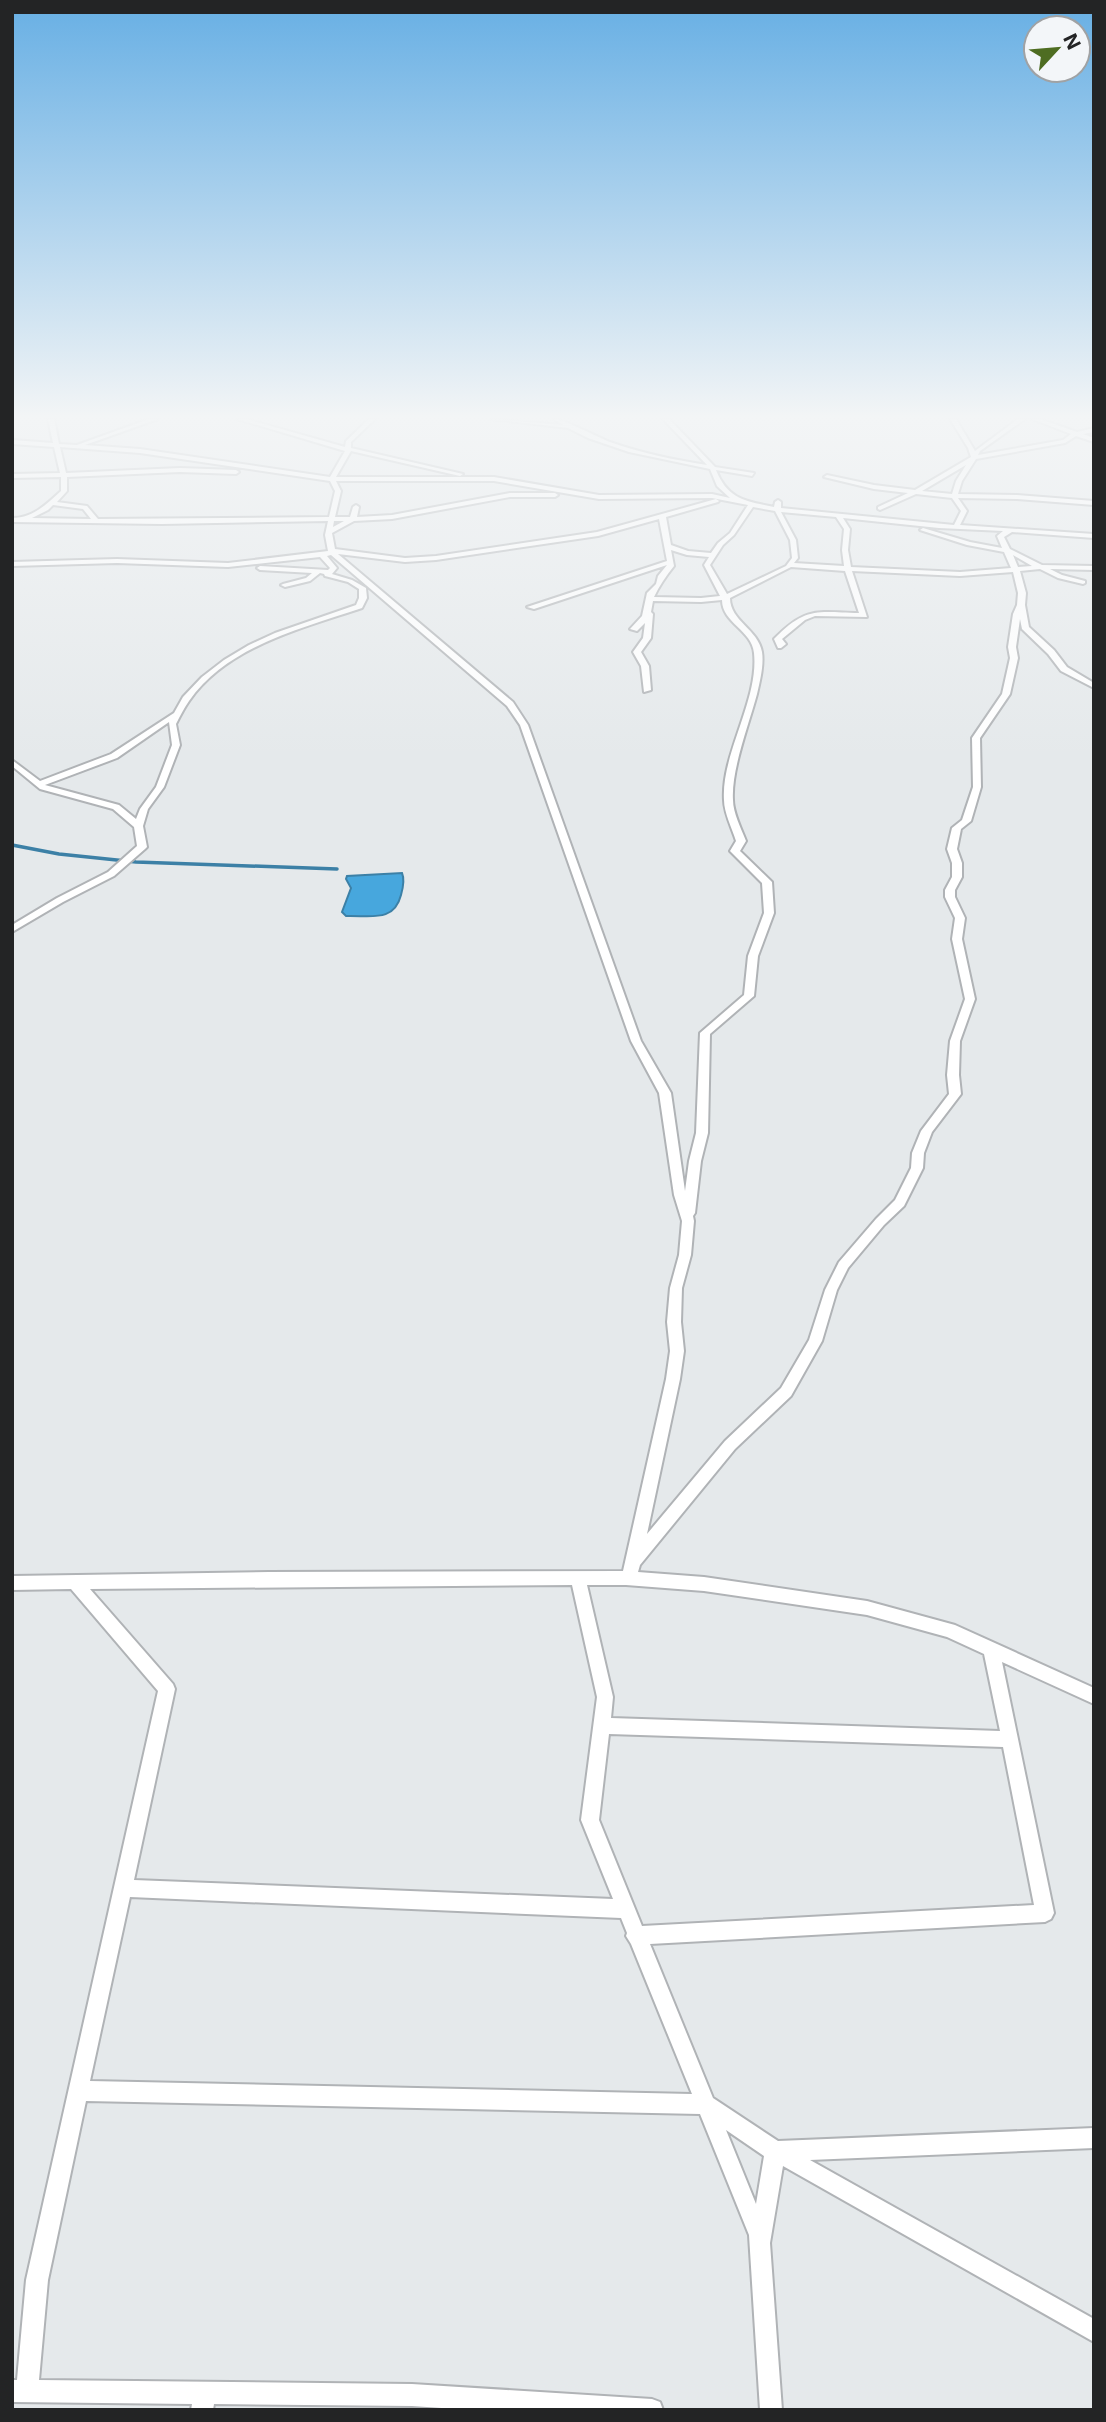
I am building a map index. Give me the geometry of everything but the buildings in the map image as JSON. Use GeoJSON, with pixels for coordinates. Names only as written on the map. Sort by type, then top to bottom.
{"type":"FeatureCollection","features":[{"type":"Feature","properties":{"kind":"street"},"geometry":{"type":"LineString","coordinates":[[328,532],[331,552],[510,704],[524,725],[636,1041],[665,1093],[680,1195],[688,1221]]}},
{"type":"Feature","properties":{"kind":"street"},"geometry":{"type":"LineString","coordinates":[[228,565],[331,552],[405,559],[436,558],[605,532]]}},
{"type":"Feature","properties":{"kind":"street"},"geometry":{"type":"LineString","coordinates":[[647,690],[645,666],[637,652],[648,632],[651,593],[659,585],[660,577],[671,566],[665,532]]}},
{"type":"Feature","properties":{"kind":"street"},"geometry":{"type":"LineString","coordinates":[[628,1578],[634,1561],[677,1351],[674,1322],[676,1288],[685,1255],[695,1161],[702,1133],[705,1033],[749,996],[753,956],[769,913],[767,882],[735,851],[741,841],[728,801],[731,774],[757,678],[758,650],[743,626],[731,617],[726,607],[726,597],[720,591],[708,565],[720,544],[733,532]]}},
{"type":"Feature","properties":{"kind":"street"},"geometry":{"type":"LineString","coordinates":[[651,599],[701,600],[726,597],[789,565],[795,558],[790,532]]}},
{"type":"Feature","properties":{"kind":"street"},"geometry":{"type":"LineString","coordinates":[[781,646],[778,639],[802,618],[814,614],[864,615],[851,584],[844,540],[846,532]]}},
{"type":"Feature","properties":{"kind":"street"},"geometry":{"type":"LineString","coordinates":[[933,532],[947,538],[1009,551],[1060,577],[1083,582]]}},
{"type":"Feature","properties":{"kind":"street"},"geometry":{"type":"LineString","coordinates":[[634,1561],[730,1445],[786,1392],[816,1340],[831,1290],[843,1265],[900,1203],[917,1168],[918,1153],[927,1130],[955,1094],[955,1041],[970,999],[957,939],[960,918],[950,897],[950,890],[957,877],[957,863],[952,849],[957,828],[966,821],[977,787],[976,738],[1006,694],[1014,658],[1012,647],[1022,593],[1009,551],[1000,536],[1007,532]]}},
{"type":"Feature","properties":{"kind":"street"},"geometry":{"type":"LineString","coordinates":[[1034,532],[1094,537]]}},
{"type":"Feature","properties":{"kind":"street"},"geometry":{"type":"LineString","coordinates":[[668,546],[687,554],[713,555]]}},
{"type":"Feature","properties":{"kind":"street"},"geometry":{"type":"LineString","coordinates":[[322,555],[332,570]]}},
{"type":"Feature","properties":{"kind":"street"},"geometry":{"type":"LineString","coordinates":[[12,564],[117,561],[228,565],[308,576]]}},
{"type":"Feature","properties":{"kind":"street"},"geometry":{"type":"LineString","coordinates":[[531,607],[670,562]]}},
{"type":"Feature","properties":{"kind":"street"},"geometry":{"type":"LineString","coordinates":[[789,565],[849,568],[870,572],[958,574],[1040,568],[1094,569]]}},
{"type":"Feature","properties":{"kind":"street"},"geometry":{"type":"LineString","coordinates":[[12,929],[128,861],[142,847],[138,826],[144,809],[160,787],[176,745],[172,724],[196,685],[212,671],[251,648],[276,636],[359,606],[363,598],[362,588],[350,581],[327,575],[332,570]]}},
{"type":"Feature","properties":{"kind":"street"},"geometry":{"type":"LineString","coordinates":[[285,585],[318,572],[354,570]]}},
{"type":"Feature","properties":{"kind":"street"},"geometry":{"type":"LineString","coordinates":[[1021,605],[1025,626],[1033,636],[1051,652],[1063,669],[1094,687]]}},
{"type":"Feature","properties":{"kind":"street"},"geometry":{"type":"LineString","coordinates":[[648,632],[634,629],[649,611]]}},
{"type":"Feature","properties":{"kind":"street"},"geometry":{"type":"LineString","coordinates":[[1012,647],[1033,636]]}},
{"type":"Feature","properties":{"kind":"street"},"geometry":{"type":"LineString","coordinates":[[39,784],[114,756],[177,713]]}},
{"type":"Feature","properties":{"kind":"street"},"geometry":{"type":"LineString","coordinates":[[12,762],[39,784],[116,807],[138,826]]}},
{"type":"Feature","properties":{"kind":"street"},"geometry":{"type":"LineString","coordinates":[[578,1578],[605,1697],[590,1820],[759,2235],[771,2410]]}},
{"type":"Feature","properties":{"kind":"street"},"geometry":{"type":"LineString","coordinates":[[12,1583],[628,1578],[704,1584],[867,1608],[949,1630],[1094,1696]]}},
{"type":"Feature","properties":{"kind":"street"},"geometry":{"type":"LineString","coordinates":[[75,1582],[167,1689],[37,2280],[20,2391],[202,2401],[412,2395],[652,2410]]}},
{"type":"Feature","properties":{"kind":"street"},"geometry":{"type":"LineString","coordinates":[[635,1936],[1045,1913],[991,1648]]}},
{"type":"Feature","properties":{"kind":"street"},"geometry":{"type":"LineString","coordinates":[[601,1726],[1010,1739]]}},
{"type":"Feature","properties":{"kind":"street"},"geometry":{"type":"LineString","coordinates":[[123,1888],[625,1909]]}},
{"type":"Feature","properties":{"kind":"street"},"geometry":{"type":"LineString","coordinates":[[79,2091],[705,2104],[775,2151],[1094,2331]]}},
{"type":"Feature","properties":{"kind":"street"},"geometry":{"type":"LineString","coordinates":[[775,2151],[1094,2138]]}},
{"type":"Feature","properties":{"kind":"street"},"geometry":{"type":"LineString","coordinates":[[760,2247],[775,2151]]}},
{"type":"Feature","properties":{"kind":"water"},"geometry":{"type":"Polygon","coordinates":[[[402,873],[404,881],[398,904],[387,914],[346,916],[342,912],[351,888],[347,876],[402,873]]]}},
{"type":"Feature","properties":{"kind":"waterway"},"geometry":{"type":"LineString","coordinates":[[12,845],[59,854],[136,862],[337,869]]}}]}
